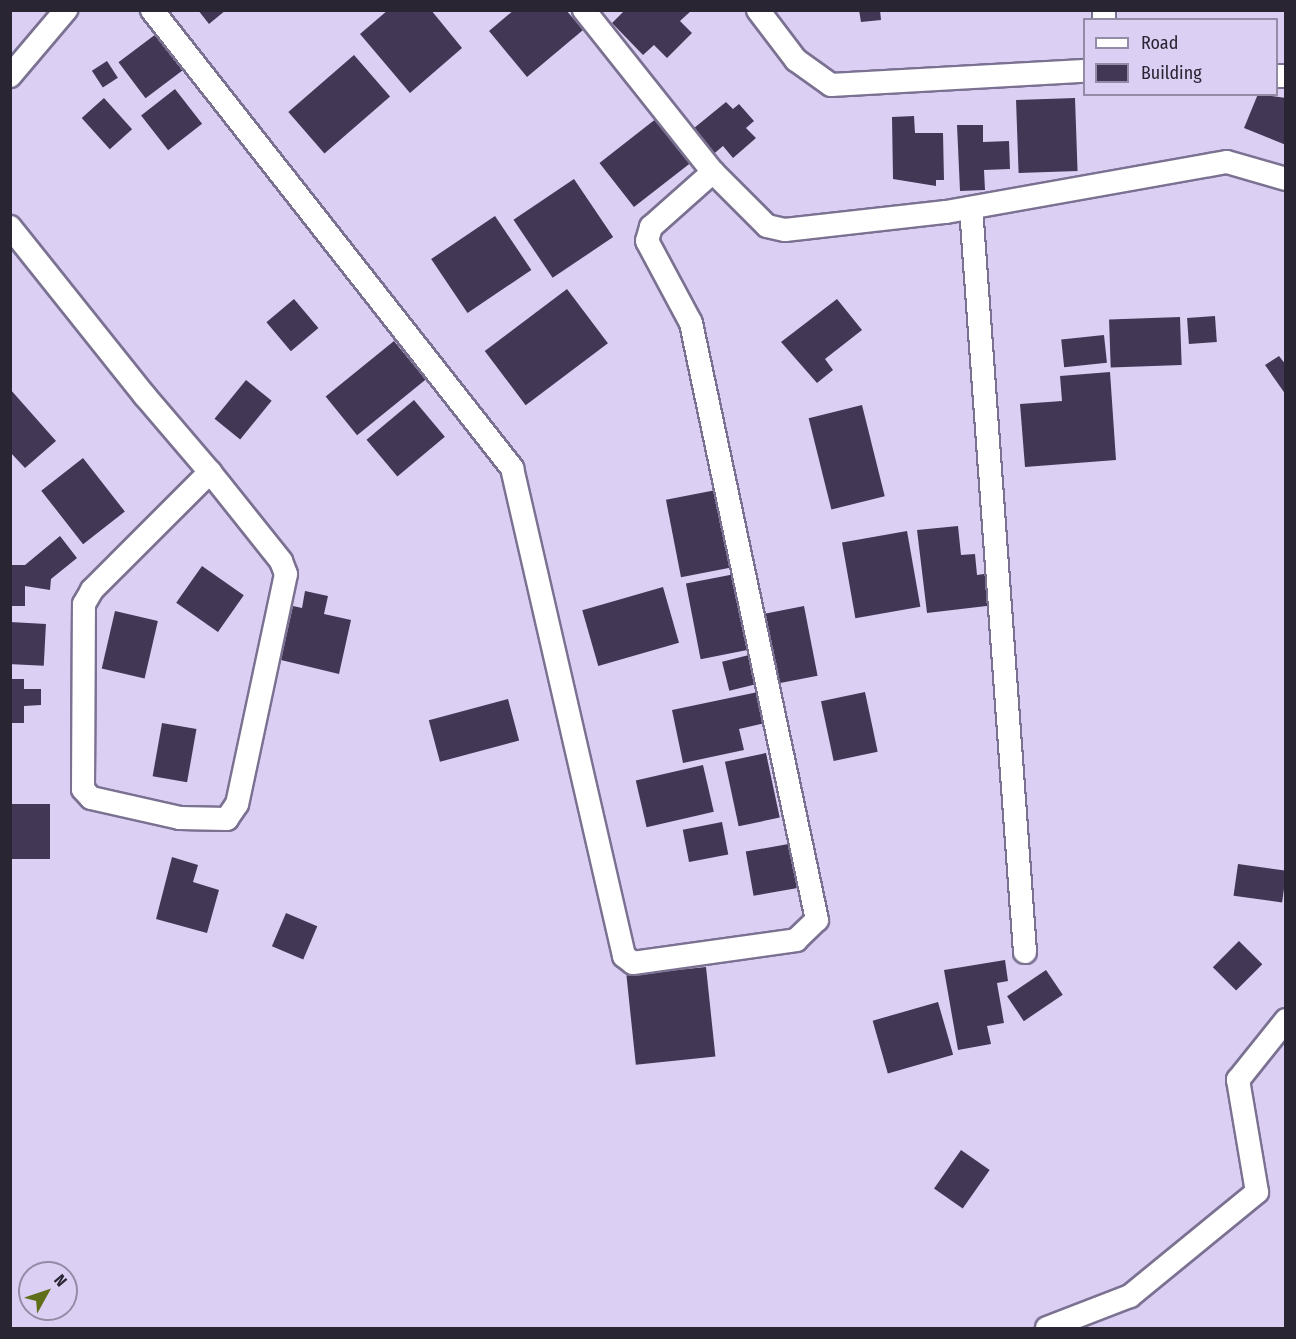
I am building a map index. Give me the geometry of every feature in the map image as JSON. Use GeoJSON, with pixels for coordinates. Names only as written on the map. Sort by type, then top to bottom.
{"type":"FeatureCollection","features":[{"type":"Feature","properties":{"kind":"street"},"geometry":{"type":"LineString","coordinates":[[10,76],[66,10]]}},
{"type":"Feature","properties":{"kind":"street"},"geometry":{"type":"LineString","coordinates":[[152,10],[512,468],[624,956],[633,963],[796,940],[817,920],[691,323],[647,241],[651,227],[713,172]]}},
{"type":"Feature","properties":{"kind":"street"},"geometry":{"type":"LineString","coordinates":[[584,10],[713,172],[767,226],[785,230],[971,208],[1227,162],[1286,179]]}},
{"type":"Feature","properties":{"kind":"street"},"geometry":{"type":"LineString","coordinates":[[758,10],[796,60],[831,85],[1083,71]]}},
{"type":"Feature","properties":{"kind":"street"},"geometry":{"type":"LineString","coordinates":[[971,208],[1026,952]]}},
{"type":"Feature","properties":{"kind":"street"},"geometry":{"type":"LineString","coordinates":[[10,227],[210,472],[286,574],[237,804],[226,819],[180,818],[92,798],[83,789],[84,604],[92,590],[210,472]]}},
{"type":"Feature","properties":{"kind":"street"},"geometry":{"type":"LineString","coordinates":[[1047,1329],[1130,1296],[1257,1192],[1238,1080],[1286,1020]]}},
{"type":"Feature","properties":{"kind":"building"},"geometry":{"type":"Polygon","coordinates":[[[198,10],[226,10],[209,24],[198,10]]]}},
{"type":"Feature","properties":{"kind":"building"},"geometry":{"type":"Polygon","coordinates":[[[388,10],[431,10],[462,48],[410,93],[360,34],[388,10]]]}},
{"type":"Feature","properties":{"kind":"building"},"geometry":{"type":"Polygon","coordinates":[[[514,10],[566,10],[583,30],[527,77],[489,31],[514,10]]]}},
{"type":"Feature","properties":{"kind":"building"},"geometry":{"type":"Polygon","coordinates":[[[625,10],[692,10],[680,21],[692,33],[667,58],[654,45],[643,55],[612,23],[625,10]]]}},
{"type":"Feature","properties":{"kind":"building"},"geometry":{"type":"Polygon","coordinates":[[[859,10],[880,10],[881,20],[861,22],[859,10]]]}},
{"type":"Feature","properties":{"kind":"building"},"geometry":{"type":"Polygon","coordinates":[[[160,31],[187,67],[146,98],[118,62],[160,31]]]}},
{"type":"Feature","properties":{"kind":"building"},"geometry":{"type":"Polygon","coordinates":[[[354,55],[390,97],[324,154],[288,112],[354,55]]]}},
{"type":"Feature","properties":{"kind":"building"},"geometry":{"type":"Polygon","coordinates":[[[107,61],[118,78],[103,88],[92,71],[107,61]]]}},
{"type":"Feature","properties":{"kind":"building"},"geometry":{"type":"Polygon","coordinates":[[[175,89],[202,124],[168,150],[141,115],[175,89]]]}},
{"type":"Feature","properties":{"kind":"building"},"geometry":{"type":"Polygon","coordinates":[[[1257,96],[1286,98],[1286,145],[1244,128],[1257,96]]]}},
{"type":"Feature","properties":{"kind":"building"},"geometry":{"type":"Polygon","coordinates":[[[104,98],[132,129],[110,149],[82,118],[104,98]]]}},
{"type":"Feature","properties":{"kind":"building"},"geometry":{"type":"Polygon","coordinates":[[[1075,98],[1078,171],[1019,173],[1016,100],[1075,98]]]}},
{"type":"Feature","properties":{"kind":"building"},"geometry":{"type":"Polygon","coordinates":[[[726,102],[733,109],[739,104],[754,121],[746,128],[756,138],[733,158],[723,146],[710,157],[688,133],[726,102]]]}},
{"type":"Feature","properties":{"kind":"building"},"geometry":{"type":"Polygon","coordinates":[[[914,116],[915,133],[943,133],[944,180],[936,180],[936,186],[893,179],[892,117],[914,116]]]}},
{"type":"Feature","properties":{"kind":"building"},"geometry":{"type":"Polygon","coordinates":[[[657,118],[691,162],[634,207],[599,163],[657,118]]]}},
{"type":"Feature","properties":{"kind":"building"},"geometry":{"type":"Polygon","coordinates":[[[957,125],[983,125],[983,142],[1009,141],[1010,169],[984,170],[985,190],[960,191],[957,125]]]}},
{"type":"Feature","properties":{"kind":"building"},"geometry":{"type":"Polygon","coordinates":[[[574,179],[613,237],[553,278],[513,220],[574,179]]]}},
{"type":"Feature","properties":{"kind":"building"},"geometry":{"type":"Polygon","coordinates":[[[495,216],[531,270],[468,313],[431,259],[495,216]]]}},
{"type":"Feature","properties":{"kind":"building"},"geometry":{"type":"Polygon","coordinates":[[[567,289],[608,343],[526,405],[485,351],[567,289]]]}},
{"type":"Feature","properties":{"kind":"building"},"geometry":{"type":"Polygon","coordinates":[[[294,299],[318,328],[291,351],[266,322],[294,299]]]}},
{"type":"Feature","properties":{"kind":"building"},"geometry":{"type":"Polygon","coordinates":[[[837,299],[862,330],[825,359],[833,370],[817,383],[781,342],[837,299]]]}},
{"type":"Feature","properties":{"kind":"building"},"geometry":{"type":"Polygon","coordinates":[[[1215,316],[1217,342],[1189,344],[1187,318],[1215,316]]]}},
{"type":"Feature","properties":{"kind":"building"},"geometry":{"type":"Polygon","coordinates":[[[1180,317],[1182,365],[1111,367],[1109,319],[1180,317]]]}},
{"type":"Feature","properties":{"kind":"building"},"geometry":{"type":"Polygon","coordinates":[[[1104,335],[1107,363],[1064,367],[1061,339],[1104,335]]]}},
{"type":"Feature","properties":{"kind":"building"},"geometry":{"type":"Polygon","coordinates":[[[394,341],[425,380],[357,435],[326,396],[394,341]]]}},
{"type":"Feature","properties":{"kind":"building"},"geometry":{"type":"Polygon","coordinates":[[[1279,356],[1286,365],[1286,395],[1265,365],[1279,356]]]}},
{"type":"Feature","properties":{"kind":"building"},"geometry":{"type":"Polygon","coordinates":[[[1110,372],[1116,460],[1025,467],[1020,404],[1062,401],[1060,376],[1110,372]]]}},
{"type":"Feature","properties":{"kind":"building"},"geometry":{"type":"Polygon","coordinates":[[[246,380],[272,401],[240,440],[215,419],[246,380]]]}},
{"type":"Feature","properties":{"kind":"building"},"geometry":{"type":"Polygon","coordinates":[[[10,389],[56,441],[25,468],[10,452],[10,389]]]}},
{"type":"Feature","properties":{"kind":"building"},"geometry":{"type":"Polygon","coordinates":[[[414,400],[445,437],[397,477],[367,440],[414,400]]]}},
{"type":"Feature","properties":{"kind":"building"},"geometry":{"type":"Polygon","coordinates":[[[862,405],[885,496],[831,510],[809,418],[862,405]]]}},
{"type":"Feature","properties":{"kind":"building"},"geometry":{"type":"Polygon","coordinates":[[[83,458],[125,512],[83,544],[41,491],[83,458]]]}},
{"type":"Feature","properties":{"kind":"building"},"geometry":{"type":"Polygon","coordinates":[[[716,490],[731,568],[681,577],[666,500],[716,490]]]}},
{"type":"Feature","properties":{"kind":"building"},"geometry":{"type":"Polygon","coordinates":[[[958,526],[961,555],[975,554],[977,575],[991,573],[995,605],[927,613],[917,530],[958,526]]]}},
{"type":"Feature","properties":{"kind":"building"},"geometry":{"type":"Polygon","coordinates":[[[907,531],[920,607],[855,618],[842,542],[907,531]]]}},
{"type":"Feature","properties":{"kind":"building"},"geometry":{"type":"Polygon","coordinates":[[[60,536],[77,558],[51,579],[50,590],[25,586],[25,606],[10,606],[10,565],[25,565],[60,536]]]}},
{"type":"Feature","properties":{"kind":"building"},"geometry":{"type":"Polygon","coordinates":[[[202,566],[244,595],[218,632],[176,603],[202,566]]]}},
{"type":"Feature","properties":{"kind":"building"},"geometry":{"type":"Polygon","coordinates":[[[735,574],[750,650],[701,659],[686,584],[735,574]]]}},
{"type":"Feature","properties":{"kind":"building"},"geometry":{"type":"Polygon","coordinates":[[[663,587],[679,643],[598,666],[582,610],[663,587]]]}},
{"type":"Feature","properties":{"kind":"building"},"geometry":{"type":"Polygon","coordinates":[[[305,591],[328,596],[324,614],[351,620],[339,674],[281,660],[293,606],[302,608],[305,591]]]}},
{"type":"Feature","properties":{"kind":"building"},"geometry":{"type":"Polygon","coordinates":[[[804,606],[818,676],[767,685],[754,616],[804,606]]]}},
{"type":"Feature","properties":{"kind":"building"},"geometry":{"type":"Polygon","coordinates":[[[115,611],[158,621],[145,678],[102,668],[115,611]]]}},
{"type":"Feature","properties":{"kind":"building"},"geometry":{"type":"Polygon","coordinates":[[[10,622],[46,624],[44,666],[10,664],[10,622]]]}},
{"type":"Feature","properties":{"kind":"building"},"geometry":{"type":"Polygon","coordinates":[[[757,653],[764,682],[729,691],[722,662],[757,653]]]}},
{"type":"Feature","properties":{"kind":"building"},"geometry":{"type":"Polygon","coordinates":[[[10,679],[24,679],[24,689],[41,689],[41,705],[24,706],[24,723],[10,723],[10,679]]]}},
{"type":"Feature","properties":{"kind":"building"},"geometry":{"type":"Polygon","coordinates":[[[758,692],[765,723],[739,729],[744,750],[683,763],[672,710],[758,692]]]}},
{"type":"Feature","properties":{"kind":"building"},"geometry":{"type":"Polygon","coordinates":[[[865,692],[878,752],[834,761],[821,701],[865,692]]]}},
{"type":"Feature","properties":{"kind":"building"},"geometry":{"type":"Polygon","coordinates":[[[508,699],[519,741],[440,762],[429,720],[508,699]]]}},
{"type":"Feature","properties":{"kind":"building"},"geometry":{"type":"Polygon","coordinates":[[[162,723],[196,729],[187,782],[153,776],[162,723]]]}},
{"type":"Feature","properties":{"kind":"building"},"geometry":{"type":"Polygon","coordinates":[[[766,753],[780,818],[739,826],[725,762],[766,753]]]}},
{"type":"Feature","properties":{"kind":"building"},"geometry":{"type":"Polygon","coordinates":[[[703,765],[714,812],[647,827],[636,781],[703,765]]]}},
{"type":"Feature","properties":{"kind":"building"},"geometry":{"type":"Polygon","coordinates":[[[10,804],[50,804],[50,859],[10,859],[10,804]]]}},
{"type":"Feature","properties":{"kind":"building"},"geometry":{"type":"Polygon","coordinates":[[[722,822],[728,854],[689,862],[683,830],[722,822]]]}},
{"type":"Feature","properties":{"kind":"building"},"geometry":{"type":"Polygon","coordinates":[[[794,843],[802,887],[754,896],[746,852],[794,843]]]}},
{"type":"Feature","properties":{"kind":"building"},"geometry":{"type":"Polygon","coordinates":[[[172,857],[198,865],[193,882],[219,890],[207,933],[156,919],[172,857]]]}},
{"type":"Feature","properties":{"kind":"building"},"geometry":{"type":"Polygon","coordinates":[[[1238,864],[1286,871],[1282,903],[1234,896],[1238,864]]]}},
{"type":"Feature","properties":{"kind":"building"},"geometry":{"type":"Polygon","coordinates":[[[286,913],[317,926],[303,959],[272,946],[286,913]]]}},
{"type":"Feature","properties":{"kind":"building"},"geometry":{"type":"Polygon","coordinates":[[[1239,941],[1262,964],[1236,990],[1213,967],[1239,941]]]}},
{"type":"Feature","properties":{"kind":"building"},"geometry":{"type":"Polygon","coordinates":[[[1005,960],[1008,981],[997,983],[1004,1023],[987,1026],[991,1044],[958,1050],[944,970],[1005,960]]]}},
{"type":"Feature","properties":{"kind":"building"},"geometry":{"type":"Polygon","coordinates":[[[706,967],[715,1057],[636,1065],[626,975],[706,967]]]}},
{"type":"Feature","properties":{"kind":"building"},"geometry":{"type":"Polygon","coordinates":[[[1046,970],[1063,995],[1024,1021],[1007,996],[1046,970]]]}},
{"type":"Feature","properties":{"kind":"building"},"geometry":{"type":"Polygon","coordinates":[[[938,1002],[953,1055],[888,1074],[873,1021],[938,1002]]]}},
{"type":"Feature","properties":{"kind":"building"},"geometry":{"type":"Polygon","coordinates":[[[961,1150],[990,1170],[963,1209],[934,1189],[961,1150]]]}}]}
